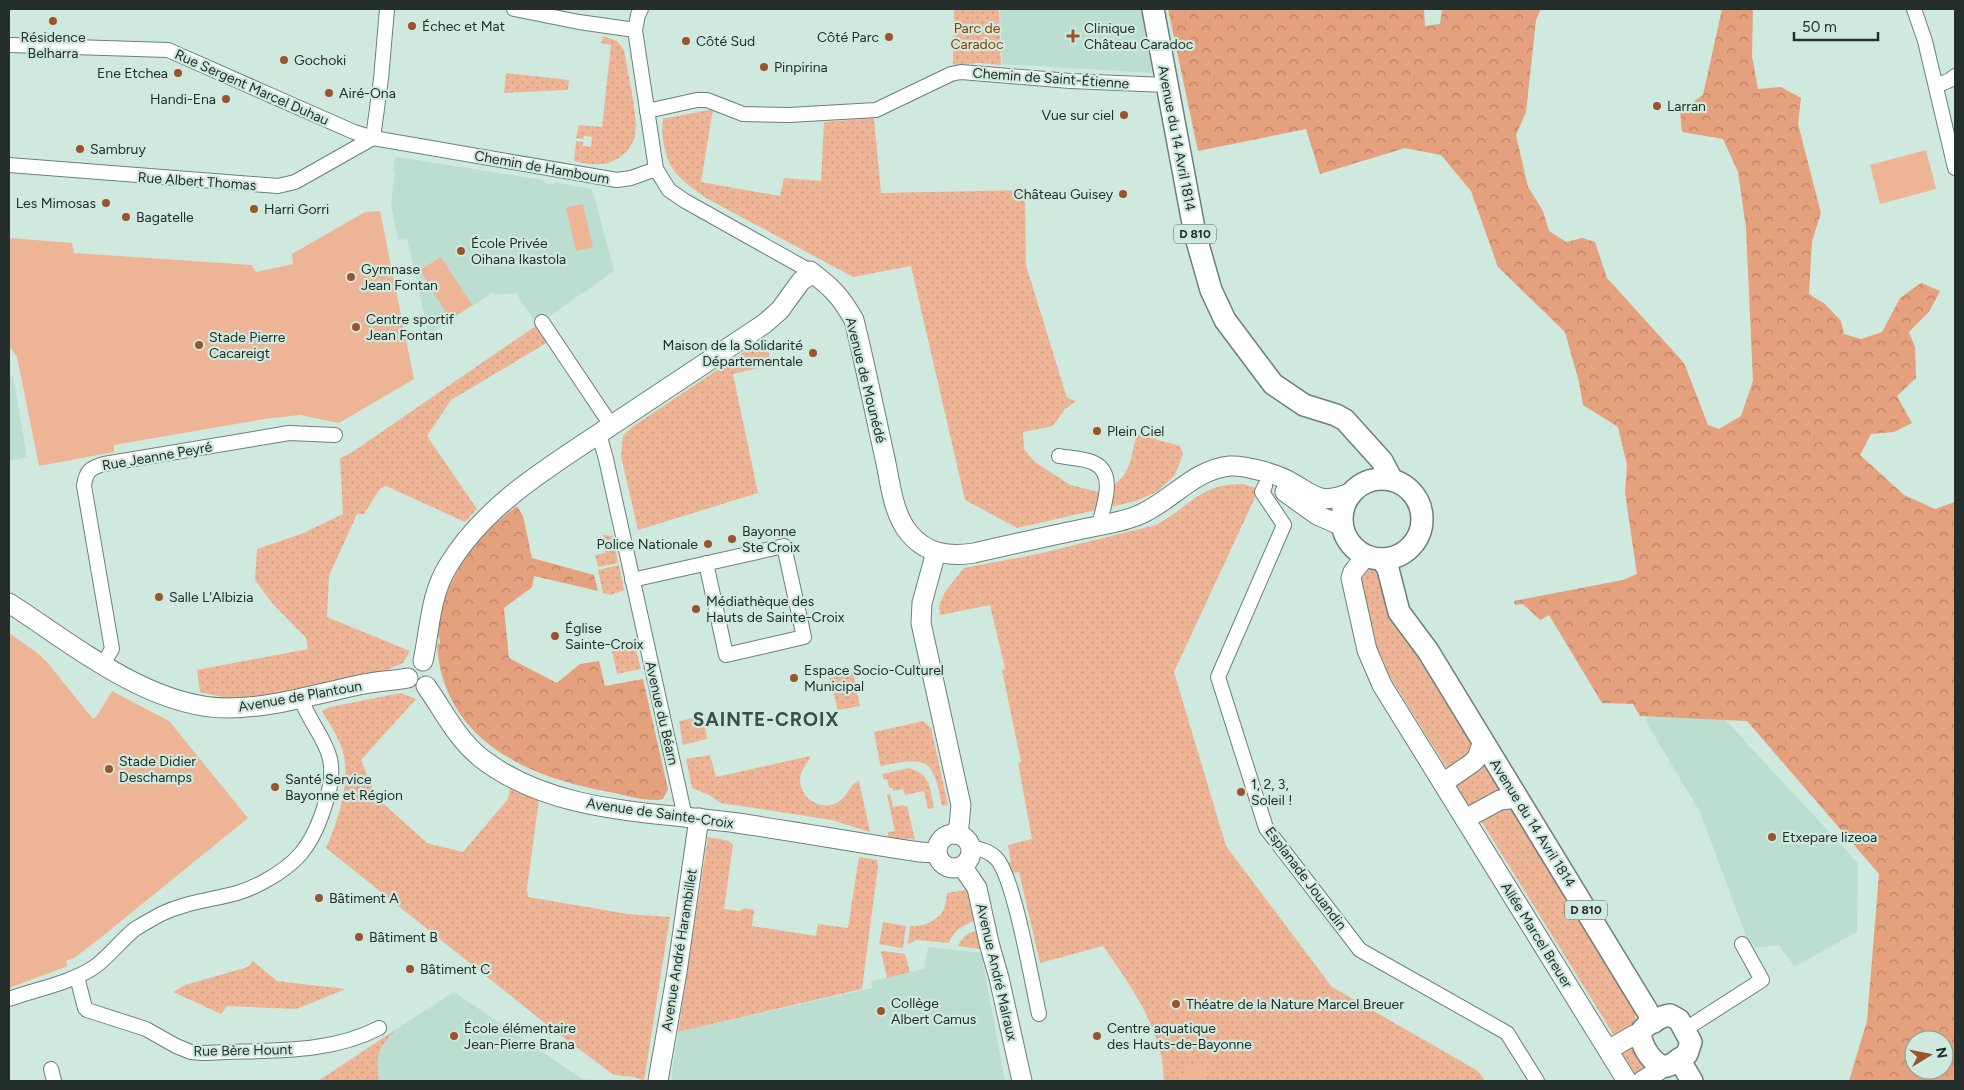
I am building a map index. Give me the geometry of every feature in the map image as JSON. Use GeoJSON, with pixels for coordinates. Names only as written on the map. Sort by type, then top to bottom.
{"type":"FeatureCollection","features":[{"type":"Feature","properties":{"kind":"main road","name":"Avenue du 14 Avril 1814"},"geometry":{"type":"LineString","coordinates":[[1154,9],[1200,253],[1211,290],[1225,320],[1273,384],[1304,404],[1346,420],[1382,461],[1392,480]]}},
{"type":"Feature","properties":{"kind":"main road"},"geometry":{"type":"LineString","coordinates":[[1357,488],[1379,479],[1392,480],[1410,490],[1417,500],[1421,510],[1422,521],[1419,532],[1414,542],[1400,554],[1374,557],[1357,550],[1349,542],[1342,526],[1342,512],[1357,488],[1364,458],[1360,435]]}},
{"type":"Feature","properties":{"kind":"main road","name":"Avenue du 14 Avril 1814"},"geometry":{"type":"LineString","coordinates":[[1414,542],[1402,575],[1403,591],[1428,651]]}},
{"type":"Feature","properties":{"kind":"main road","name":"Avenue du 14 Avril 1814"},"geometry":{"type":"LineString","coordinates":[[1374,557],[1388,569],[1400,612],[1428,651],[1518,798],[1648,1027],[1642,1041],[1654,1063],[1670,1063],[1692,1081]]}},
{"type":"Feature","properties":{"kind":"main road"},"geometry":{"type":"LineString","coordinates":[[1648,1027],[1664,1016],[1670,1015],[1679,1020],[1691,1042],[1687,1054],[1670,1063]]}},
{"type":"Feature","properties":{"kind":"street"},"geometry":{"type":"LineString","coordinates":[[373,138],[381,79],[387,9]]}},
{"type":"Feature","properties":{"kind":"street"},"geometry":{"type":"LineString","coordinates":[[514,9],[579,22],[635,30]]}},
{"type":"Feature","properties":{"kind":"street"},"geometry":{"type":"LineString","coordinates":[[423,661],[431,608],[447,567],[480,523],[522,486],[764,324],[780,310],[801,281],[807,277],[810,270],[685,201],[669,190],[656,170],[635,30],[641,9]]}},
{"type":"Feature","properties":{"kind":"street"},"geometry":{"type":"LineString","coordinates":[[1914,9],[1925,41],[1955,166]]}},
{"type":"Feature","properties":{"kind":"street","name":"Rue Sergent Marcel Duhau"},"geometry":{"type":"LineString","coordinates":[[9,45],[168,50],[373,138]]}},
{"type":"Feature","properties":{"kind":"street","name":"Chemin de Saint-Étienne"},"geometry":{"type":"LineString","coordinates":[[647,111],[697,100],[707,100],[731,111],[743,114],[789,115],[876,110],[951,74],[961,72],[1167,85]]}},
{"type":"Feature","properties":{"kind":"street"},"geometry":{"type":"LineString","coordinates":[[1936,86],[1955,76]]}},
{"type":"Feature","properties":{"kind":"street","name":"Rue Albert Thomas"},"geometry":{"type":"LineString","coordinates":[[9,165],[278,186],[295,182],[373,138]]}},
{"type":"Feature","properties":{"kind":"street","name":"Chemin de Hamboum"},"geometry":{"type":"LineString","coordinates":[[373,138],[617,180],[631,178],[656,170]]}},
{"type":"Feature","properties":{"kind":"street","name":"Avenue de Mounédé"},"geometry":{"type":"LineString","coordinates":[[810,270],[831,286],[842,299],[854,320],[895,505],[909,534],[924,546],[936,552],[958,555],[974,553],[1141,514],[1165,501],[1200,474],[1231,466],[1250,468],[1316,515],[1342,526]]}},
{"type":"Feature","properties":{"kind":"street","name":"Avenue du Béarn"},"geometry":{"type":"LineString","coordinates":[[542,322],[605,430],[606,458],[632,580],[692,818]]}},
{"type":"Feature","properties":{"kind":"street","name":"Rue Jeanne Peyré"},"geometry":{"type":"LineString","coordinates":[[103,664],[112,649],[84,486],[89,469],[104,464],[289,433],[335,435]]}},
{"type":"Feature","properties":{"kind":"street"},"geometry":{"type":"LineString","coordinates":[[1058,456],[1094,463],[1103,471],[1108,483],[1099,525]]}},
{"type":"Feature","properties":{"kind":"street","name":"Avenue de Mounédé"},"geometry":{"type":"LineString","coordinates":[[1269,481],[1288,480],[1305,492],[1320,498],[1340,497],[1357,488]]}},
{"type":"Feature","properties":{"kind":"street","name":"Esplanade Jouandin"},"geometry":{"type":"LineString","coordinates":[[1269,481],[1262,492],[1284,525],[1218,677],[1266,828],[1360,950],[1507,1033],[1537,1081]]}},
{"type":"Feature","properties":{"kind":"street"},"geometry":{"type":"LineString","coordinates":[[632,580],[706,563],[784,546],[804,637],[726,655],[706,563]]}},
{"type":"Feature","properties":{"kind":"street"},"geometry":{"type":"LineString","coordinates":[[936,552],[922,603],[921,623],[961,805],[959,826],[956,834]]}},
{"type":"Feature","properties":{"kind":"street","name":"Allée Marcel Breuer"},"geometry":{"type":"LineString","coordinates":[[1374,557],[1353,572],[1351,578],[1372,665],[1404,721],[1628,1081]]}},
{"type":"Feature","properties":{"kind":"street","name":"Avenue de Plantoun"},"geometry":{"type":"LineString","coordinates":[[9,603],[103,664],[150,690],[171,698],[204,706],[252,707],[362,684],[408,678]]}},
{"type":"Feature","properties":{"kind":"street"},"geometry":{"type":"LineString","coordinates":[[423,661],[430,665],[434,672],[432,680],[422,687],[413,685],[407,673],[411,665],[423,661]]}},
{"type":"Feature","properties":{"kind":"street","name":"Avenue de Sainte-Croix"},"geometry":{"type":"LineString","coordinates":[[426,686],[447,719],[470,748],[481,758],[516,779],[550,794],[590,804],[782,829],[920,852],[937,852]]}},
{"type":"Feature","properties":{"kind":"street"},"geometry":{"type":"LineString","coordinates":[[9,999],[77,977],[108,956],[134,930],[148,922],[169,911],[196,901],[249,889],[288,867],[306,849],[313,836],[328,794],[331,766],[329,756],[306,712],[301,698]]}},
{"type":"Feature","properties":{"kind":"street"},"geometry":{"type":"LineString","coordinates":[[1443,783],[1478,758],[1482,741]]}},
{"type":"Feature","properties":{"kind":"street"},"geometry":{"type":"LineString","coordinates":[[1465,819],[1500,800],[1518,798]]}},
{"type":"Feature","properties":{"kind":"street","name":"Avenue André Harambillet"},"geometry":{"type":"LineString","coordinates":[[658,1081],[678,963],[692,818]]}},
{"type":"Feature","properties":{"kind":"street"},"geometry":{"type":"LineString","coordinates":[[956,834],[966,838],[971,847],[970,858],[962,866],[956,868],[944,865],[938,857],[937,852],[940,841],[944,837],[956,834]]}},
{"type":"Feature","properties":{"kind":"street"},"geometry":{"type":"LineString","coordinates":[[971,847],[987,852],[995,857],[1010,882],[1039,1014]]}},
{"type":"Feature","properties":{"kind":"street","name":"Avenue André Malraux"},"geometry":{"type":"LineString","coordinates":[[962,866],[977,888],[1022,1081]]}},
{"type":"Feature","properties":{"kind":"street"},"geometry":{"type":"LineString","coordinates":[[1684,1030],[1762,980],[1742,944]]}},
{"type":"Feature","properties":{"kind":"street","name":"Rue Bère Hount"},"geometry":{"type":"LineString","coordinates":[[77,977],[87,1010],[146,1029],[164,1040],[191,1052],[319,1047],[363,1036],[379,1028]]}},
{"type":"Feature","properties":{"kind":"street"},"geometry":{"type":"LineString","coordinates":[[1608,1050],[1648,1027]]}},
{"type":"Feature","properties":{"kind":"street"},"geometry":{"type":"LineString","coordinates":[[1642,1081],[1670,1063]]}},
{"type":"Feature","properties":{"kind":"shaded area","name":"Clinique Château Caradoc"},"geometry":{"type":"Polygon","coordinates":[[[1000,9],[1142,9],[1152,73],[1002,64],[1000,9]]]}},
{"type":"Feature","properties":{"kind":"shaded area"},"geometry":{"type":"Polygon","coordinates":[[[395,158],[543,180],[552,185],[554,182],[591,189],[614,271],[537,325],[516,293],[495,295],[493,292],[429,335],[407,238],[398,240],[391,204],[395,171],[393,170],[395,158]]]}},
{"type":"Feature","properties":{"kind":"shaded area"},"geometry":{"type":"Polygon","coordinates":[[[13,376],[27,457],[9,461],[9,377],[13,376]]]}},
{"type":"Feature","properties":{"kind":"shaded area","name":"Etxepare lizeoa"},"geometry":{"type":"Polygon","coordinates":[[[1694,686],[1858,863],[1857,932],[1794,967],[1779,945],[1754,948],[1753,943],[1749,944],[1700,812],[1645,720],[1694,686]]]}},
{"type":"Feature","properties":{"kind":"shaded area","name":"Collège Albert Camus"},"geometry":{"type":"Polygon","coordinates":[[[928,947],[981,953],[1005,1081],[671,1081],[678,1032],[872,988],[871,981],[924,969],[928,947]]]}},
{"type":"Feature","properties":{"kind":"shaded area","name":"École élémentaire Jean-Pierre Brana"},"geometry":{"type":"Polygon","coordinates":[[[454,992],[582,1079],[603,1081],[379,1081],[377,1059],[384,1042],[395,1030],[454,992]]]}},
{"type":"Feature","properties":{"kind":"green space","name":"Parc de Caradoc"},"geometry":{"type":"Polygon","coordinates":[[[954,9],[999,9],[1001,65],[979,63],[953,65],[954,9]]]}},
{"type":"Feature","properties":{"kind":"green space"},"geometry":{"type":"Polygon","coordinates":[[[1168,9],[1424,9],[1425,26],[1440,24],[1442,9],[1541,9],[1536,20],[1526,112],[1516,135],[1528,187],[1543,211],[1549,231],[1566,242],[1582,238],[1595,242],[1607,278],[1684,363],[1708,425],[1719,429],[1741,416],[1753,381],[1746,228],[1738,172],[1723,139],[1682,132],[1680,111],[1703,95],[1722,9],[1753,9],[1752,56],[1758,89],[1781,87],[1801,98],[1798,124],[1821,213],[1812,241],[1809,294],[1825,304],[1841,321],[1844,334],[1861,339],[1882,332],[1900,298],[1921,283],[1940,291],[1929,312],[1909,332],[1915,347],[1916,378],[1897,396],[1912,423],[1894,432],[1871,434],[1860,455],[1904,495],[1935,509],[1955,502],[1955,1081],[1849,1081],[1867,1021],[1879,874],[1747,721],[1640,716],[1633,704],[1602,703],[1549,615],[1540,620],[1523,604],[1515,605],[1514,601],[1623,580],[1637,574],[1625,493],[1627,465],[1618,427],[1583,405],[1579,382],[1565,332],[1498,267],[1471,191],[1441,155],[1405,148],[1320,174],[1306,129],[1198,151],[1168,9]]]}},
{"type":"Feature","properties":{"kind":"green space"},"geometry":{"type":"Polygon","coordinates":[[[603,36],[617,41],[624,50],[636,128],[630,147],[618,159],[607,163],[591,164],[574,161],[576,141],[583,142],[583,146],[591,147],[592,137],[576,138],[579,125],[602,127],[611,45],[601,43],[603,36]]]}},
{"type":"Feature","properties":{"kind":"green space"},"geometry":{"type":"Polygon","coordinates":[[[506,73],[569,80],[568,90],[504,93],[506,73]]]}},
{"type":"Feature","properties":{"kind":"green space"},"geometry":{"type":"Polygon","coordinates":[[[713,109],[701,182],[780,196],[784,178],[821,181],[824,122],[874,118],[881,193],[1025,190],[1026,265],[1067,398],[1076,401],[1064,410],[1053,426],[1023,432],[1024,449],[1035,462],[1070,485],[1103,493],[1125,474],[1137,434],[1180,446],[1183,454],[1175,475],[1158,491],[1136,501],[1017,528],[965,500],[911,266],[853,277],[706,198],[687,183],[674,171],[669,161],[662,130],[663,119],[713,109]]]}},
{"type":"Feature","properties":{"kind":"green space"},"geometry":{"type":"Polygon","coordinates":[[[1926,150],[1936,189],[1880,204],[1870,165],[1926,150]]]}},
{"type":"Feature","properties":{"kind":"green space"},"geometry":{"type":"Polygon","coordinates":[[[583,204],[593,247],[576,251],[566,208],[583,204]]]}},
{"type":"Feature","properties":{"kind":"green space"},"geometry":{"type":"Polygon","coordinates":[[[380,211],[414,379],[339,423],[300,415],[264,419],[114,445],[114,452],[39,466],[17,357],[9,346],[9,238],[72,243],[74,253],[252,265],[256,272],[293,264],[292,254],[365,212],[380,211]]]}},
{"type":"Feature","properties":{"kind":"green space"},"geometry":{"type":"Polygon","coordinates":[[[441,257],[472,305],[450,319],[420,270],[441,257]]]}},
{"type":"Feature","properties":{"kind":"green space"},"geometry":{"type":"Polygon","coordinates":[[[537,325],[548,342],[451,400],[427,436],[477,509],[465,522],[386,486],[380,489],[364,514],[357,514],[329,576],[327,617],[410,651],[403,663],[387,670],[282,693],[236,700],[200,692],[197,670],[308,649],[306,638],[272,603],[255,580],[257,549],[301,534],[343,514],[340,458],[351,453],[537,325]]]}},
{"type":"Feature","properties":{"kind":"green space"},"geometry":{"type":"Polygon","coordinates":[[[759,342],[768,348],[771,365],[733,374],[758,493],[638,530],[621,456],[623,436],[632,427],[759,342]]]}},
{"type":"Feature","properties":{"kind":"green space"},"geometry":{"type":"Polygon","coordinates":[[[1243,484],[1259,489],[1174,672],[1226,846],[1332,987],[1478,1071],[1485,1081],[1164,1081],[1161,1054],[1144,1009],[1103,946],[1040,963],[1019,872],[1012,873],[1007,864],[1011,862],[1008,845],[1032,839],[1018,763],[1021,762],[1002,670],[1005,669],[990,605],[940,615],[939,606],[945,592],[964,568],[1038,554],[1156,525],[1205,492],[1228,485],[1243,484]]]}},
{"type":"Feature","properties":{"kind":"green space"},"geometry":{"type":"Polygon","coordinates":[[[517,506],[523,516],[532,558],[594,575],[598,591],[534,576],[532,587],[504,608],[509,658],[557,683],[580,664],[599,661],[605,686],[643,679],[668,789],[663,799],[637,798],[579,786],[521,764],[495,749],[473,730],[455,706],[443,678],[437,645],[440,643],[438,632],[446,595],[454,577],[475,545],[517,506]]]}},
{"type":"Feature","properties":{"kind":"green space"},"geometry":{"type":"Polygon","coordinates":[[[603,535],[613,536],[618,563],[598,567],[595,555],[605,553],[603,535]]]}},
{"type":"Feature","properties":{"kind":"green space"},"geometry":{"type":"Polygon","coordinates":[[[619,565],[624,590],[611,595],[603,593],[598,570],[619,565]]]}},
{"type":"Feature","properties":{"kind":"green space"},"geometry":{"type":"Polygon","coordinates":[[[1371,569],[1379,573],[1477,743],[1475,750],[1450,770],[1446,767],[1387,672],[1384,661],[1376,656],[1357,586],[1362,573],[1371,569]]]}},
{"type":"Feature","properties":{"kind":"green space","name":"Stade Didier Deschamps"},"geometry":{"type":"Polygon","coordinates":[[[9,633],[46,661],[93,719],[97,716],[112,691],[169,721],[248,818],[99,939],[74,958],[66,961],[68,966],[9,988],[9,633]]]}},
{"type":"Feature","properties":{"kind":"green space"},"geometry":{"type":"Polygon","coordinates":[[[635,646],[641,669],[617,674],[612,651],[635,646]]]}},
{"type":"Feature","properties":{"kind":"green space"},"geometry":{"type":"Polygon","coordinates":[[[853,672],[860,706],[838,710],[829,677],[853,672]]]}},
{"type":"Feature","properties":{"kind":"green space"},"geometry":{"type":"Polygon","coordinates":[[[401,693],[416,699],[361,760],[376,797],[427,843],[463,852],[508,799],[510,788],[539,799],[527,889],[528,897],[628,914],[670,917],[644,1081],[635,1077],[614,1075],[556,1032],[326,848],[335,826],[342,800],[345,761],[340,744],[322,711],[330,707],[401,693]]]}},
{"type":"Feature","properties":{"kind":"green space"},"geometry":{"type":"Polygon","coordinates":[[[703,716],[707,739],[683,745],[679,721],[703,716]]]}},
{"type":"Feature","properties":{"kind":"green space"},"geometry":{"type":"Polygon","coordinates":[[[923,721],[931,728],[948,805],[942,806],[935,778],[926,764],[909,761],[881,766],[880,764],[874,732],[923,721]]]}},
{"type":"Feature","properties":{"kind":"green space"},"geometry":{"type":"Polygon","coordinates":[[[710,755],[716,777],[810,756],[800,779],[804,794],[815,803],[830,805],[841,800],[852,785],[859,781],[870,832],[832,820],[721,803],[709,795],[692,788],[686,759],[710,755]]]}},
{"type":"Feature","properties":{"kind":"green space"},"geometry":{"type":"Polygon","coordinates":[[[1482,755],[1507,792],[1470,812],[1450,782],[1482,755]]]}},
{"type":"Feature","properties":{"kind":"green space"},"geometry":{"type":"Polygon","coordinates":[[[909,768],[926,778],[934,808],[928,809],[924,791],[905,795],[903,789],[893,791],[892,788],[889,788],[887,779],[884,780],[882,774],[909,768]]]}},
{"type":"Feature","properties":{"kind":"green space"},"geometry":{"type":"Polygon","coordinates":[[[890,794],[893,807],[907,806],[915,840],[907,838],[906,841],[888,838],[888,832],[895,831],[887,795],[890,794]]]}},
{"type":"Feature","properties":{"kind":"green space"},"geometry":{"type":"Polygon","coordinates":[[[1510,806],[1635,1013],[1636,1023],[1615,1037],[1480,819],[1482,816],[1510,806]]]}},
{"type":"Feature","properties":{"kind":"green space"},"geometry":{"type":"Polygon","coordinates":[[[708,837],[729,841],[733,845],[724,909],[740,911],[745,908],[754,910],[752,926],[816,936],[818,924],[848,928],[859,857],[877,860],[878,866],[862,989],[678,1032],[708,837]]]}},
{"type":"Feature","properties":{"kind":"green space"},"geometry":{"type":"Polygon","coordinates":[[[967,890],[974,921],[959,929],[949,943],[917,940],[908,944],[910,926],[925,924],[938,917],[944,909],[947,893],[967,890]]]}},
{"type":"Feature","properties":{"kind":"green space"},"geometry":{"type":"Polygon","coordinates":[[[883,922],[906,926],[903,947],[879,944],[883,922]]]}},
{"type":"Feature","properties":{"kind":"green space"},"geometry":{"type":"Polygon","coordinates":[[[977,931],[981,949],[958,946],[965,936],[977,931]]]}},
{"type":"Feature","properties":{"kind":"green space"},"geometry":{"type":"Polygon","coordinates":[[[881,952],[905,954],[910,972],[887,978],[881,952]]]}},
{"type":"Feature","properties":{"kind":"green space"},"geometry":{"type":"Polygon","coordinates":[[[253,961],[277,981],[346,989],[296,1009],[227,1006],[221,1014],[173,992],[185,985],[248,967],[253,961]]]}},
{"type":"Feature","properties":{"kind":"green space"},"geometry":{"type":"Polygon","coordinates":[[[395,1030],[384,1043],[379,1053],[379,1081],[318,1081],[395,1030]]]}},
{"type":"Feature","properties":{"kind":"green space"},"geometry":{"type":"Polygon","coordinates":[[[1634,1039],[1649,1067],[1638,1078],[1619,1048],[1634,1039]]]}},
{"type":"Feature","properties":{"kind":"green space"},"geometry":{"type":"Polygon","coordinates":[[[1204,1066],[1205,1081],[1185,1081],[1184,1067],[1204,1066]]]}},
{"type":"Feature","properties":{"kind":"place","name":"Résidence Belharra"},"geometry":{"type":"Point","coordinates":[53,21]}},
{"type":"Feature","properties":{"kind":"place","name":"Échec et Mat"},"geometry":{"type":"Point","coordinates":[412,26]}},
{"type":"Feature","properties":{"kind":"place","name":"Clinique Château Caradoc"},"geometry":{"type":"Point","coordinates":[1073,36]}},
{"type":"Feature","properties":{"kind":"place","name":"Côté Parc"},"geometry":{"type":"Point","coordinates":[889,37]}},
{"type":"Feature","properties":{"kind":"place","name":"Côté Sud"},"geometry":{"type":"Point","coordinates":[686,41]}},
{"type":"Feature","properties":{"kind":"place","name":"Gochoki"},"geometry":{"type":"Point","coordinates":[284,60]}},
{"type":"Feature","properties":{"kind":"place","name":"Pinpirina"},"geometry":{"type":"Point","coordinates":[764,67]}},
{"type":"Feature","properties":{"kind":"place","name":"Ene Etchea"},"geometry":{"type":"Point","coordinates":[178,73]}},
{"type":"Feature","properties":{"kind":"place","name":"Airé-Ona"},"geometry":{"type":"Point","coordinates":[329,93]}},
{"type":"Feature","properties":{"kind":"place","name":"Handi-Ena"},"geometry":{"type":"Point","coordinates":[226,99]}},
{"type":"Feature","properties":{"kind":"place","name":"Larran"},"geometry":{"type":"Point","coordinates":[1657,106]}},
{"type":"Feature","properties":{"kind":"place","name":"Vue sur ciel"},"geometry":{"type":"Point","coordinates":[1124,115]}},
{"type":"Feature","properties":{"kind":"place","name":"Sambruy"},"geometry":{"type":"Point","coordinates":[80,149]}},
{"type":"Feature","properties":{"kind":"place","name":"Château Guisey"},"geometry":{"type":"Point","coordinates":[1123,194]}},
{"type":"Feature","properties":{"kind":"place","name":"Les Mimosas"},"geometry":{"type":"Point","coordinates":[106,203]}},
{"type":"Feature","properties":{"kind":"place","name":"Harri Gorri"},"geometry":{"type":"Point","coordinates":[254,209]}},
{"type":"Feature","properties":{"kind":"place","name":"Bagatelle"},"geometry":{"type":"Point","coordinates":[126,217]}},
{"type":"Feature","properties":{"kind":"place","name":"École Privée Oihana Ikastola"},"geometry":{"type":"Point","coordinates":[461,251]}},
{"type":"Feature","properties":{"kind":"place","name":"Gymnase Jean Fontan"},"geometry":{"type":"Point","coordinates":[351,277]}},
{"type":"Feature","properties":{"kind":"place","name":"Centre sportif Jean Fontan"},"geometry":{"type":"Point","coordinates":[356,327]}},
{"type":"Feature","properties":{"kind":"place","name":"Stade Pierre Cacareigt"},"geometry":{"type":"Point","coordinates":[199,345]}},
{"type":"Feature","properties":{"kind":"place","name":"Maison de la Solidarité Départementale"},"geometry":{"type":"Point","coordinates":[813,353]}},
{"type":"Feature","properties":{"kind":"place","name":"Plein Ciel"},"geometry":{"type":"Point","coordinates":[1097,431]}},
{"type":"Feature","properties":{"kind":"place","name":"Bayonne Ste Croix"},"geometry":{"type":"Point","coordinates":[732,539]}},
{"type":"Feature","properties":{"kind":"place","name":"Police Nationale"},"geometry":{"type":"Point","coordinates":[708,544]}},
{"type":"Feature","properties":{"kind":"place","name":"Salle L'Albizia"},"geometry":{"type":"Point","coordinates":[159,597]}},
{"type":"Feature","properties":{"kind":"place","name":"Médiathèque des Hauts de Sainte-Croix"},"geometry":{"type":"Point","coordinates":[696,609]}},
{"type":"Feature","properties":{"kind":"place","name":"Église Sainte-Croix"},"geometry":{"type":"Point","coordinates":[555,636]}},
{"type":"Feature","properties":{"kind":"place","name":"Espace Socio-Culturel Municipal"},"geometry":{"type":"Point","coordinates":[794,678]}},
{"type":"Feature","properties":{"kind":"place","name":"Stade Didier Deschamps"},"geometry":{"type":"Point","coordinates":[109,769]}},
{"type":"Feature","properties":{"kind":"place","name":"Santé Service Bayonne et Région"},"geometry":{"type":"Point","coordinates":[275,787]}},
{"type":"Feature","properties":{"kind":"place","name":"1, 2, 3, Soleil !"},"geometry":{"type":"Point","coordinates":[1241,792]}},
{"type":"Feature","properties":{"kind":"place","name":"Etxepare lizeoa"},"geometry":{"type":"Point","coordinates":[1772,837]}},
{"type":"Feature","properties":{"kind":"place","name":"Bâtiment A"},"geometry":{"type":"Point","coordinates":[319,898]}},
{"type":"Feature","properties":{"kind":"place","name":"Bâtiment B"},"geometry":{"type":"Point","coordinates":[359,937]}},
{"type":"Feature","properties":{"kind":"place","name":"Bâtiment C"},"geometry":{"type":"Point","coordinates":[410,969]}},
{"type":"Feature","properties":{"kind":"place","name":"Théatre de la Nature Marcel Breuer"},"geometry":{"type":"Point","coordinates":[1176,1004]}},
{"type":"Feature","properties":{"kind":"place","name":"Collège Albert Camus"},"geometry":{"type":"Point","coordinates":[881,1011]}},
{"type":"Feature","properties":{"kind":"place","name":"École élémentaire Jean-Pierre Brana"},"geometry":{"type":"Point","coordinates":[454,1036]}},
{"type":"Feature","properties":{"kind":"place","name":"Centre aquatique des Hauts-de-Bayonne"},"geometry":{"type":"Point","coordinates":[1097,1036]}},
{"type":"Feature","properties":{"kind":"district","name":"SAINTE-CROIX"},"geometry":{"type":"Point","coordinates":[766,719]}}]}
